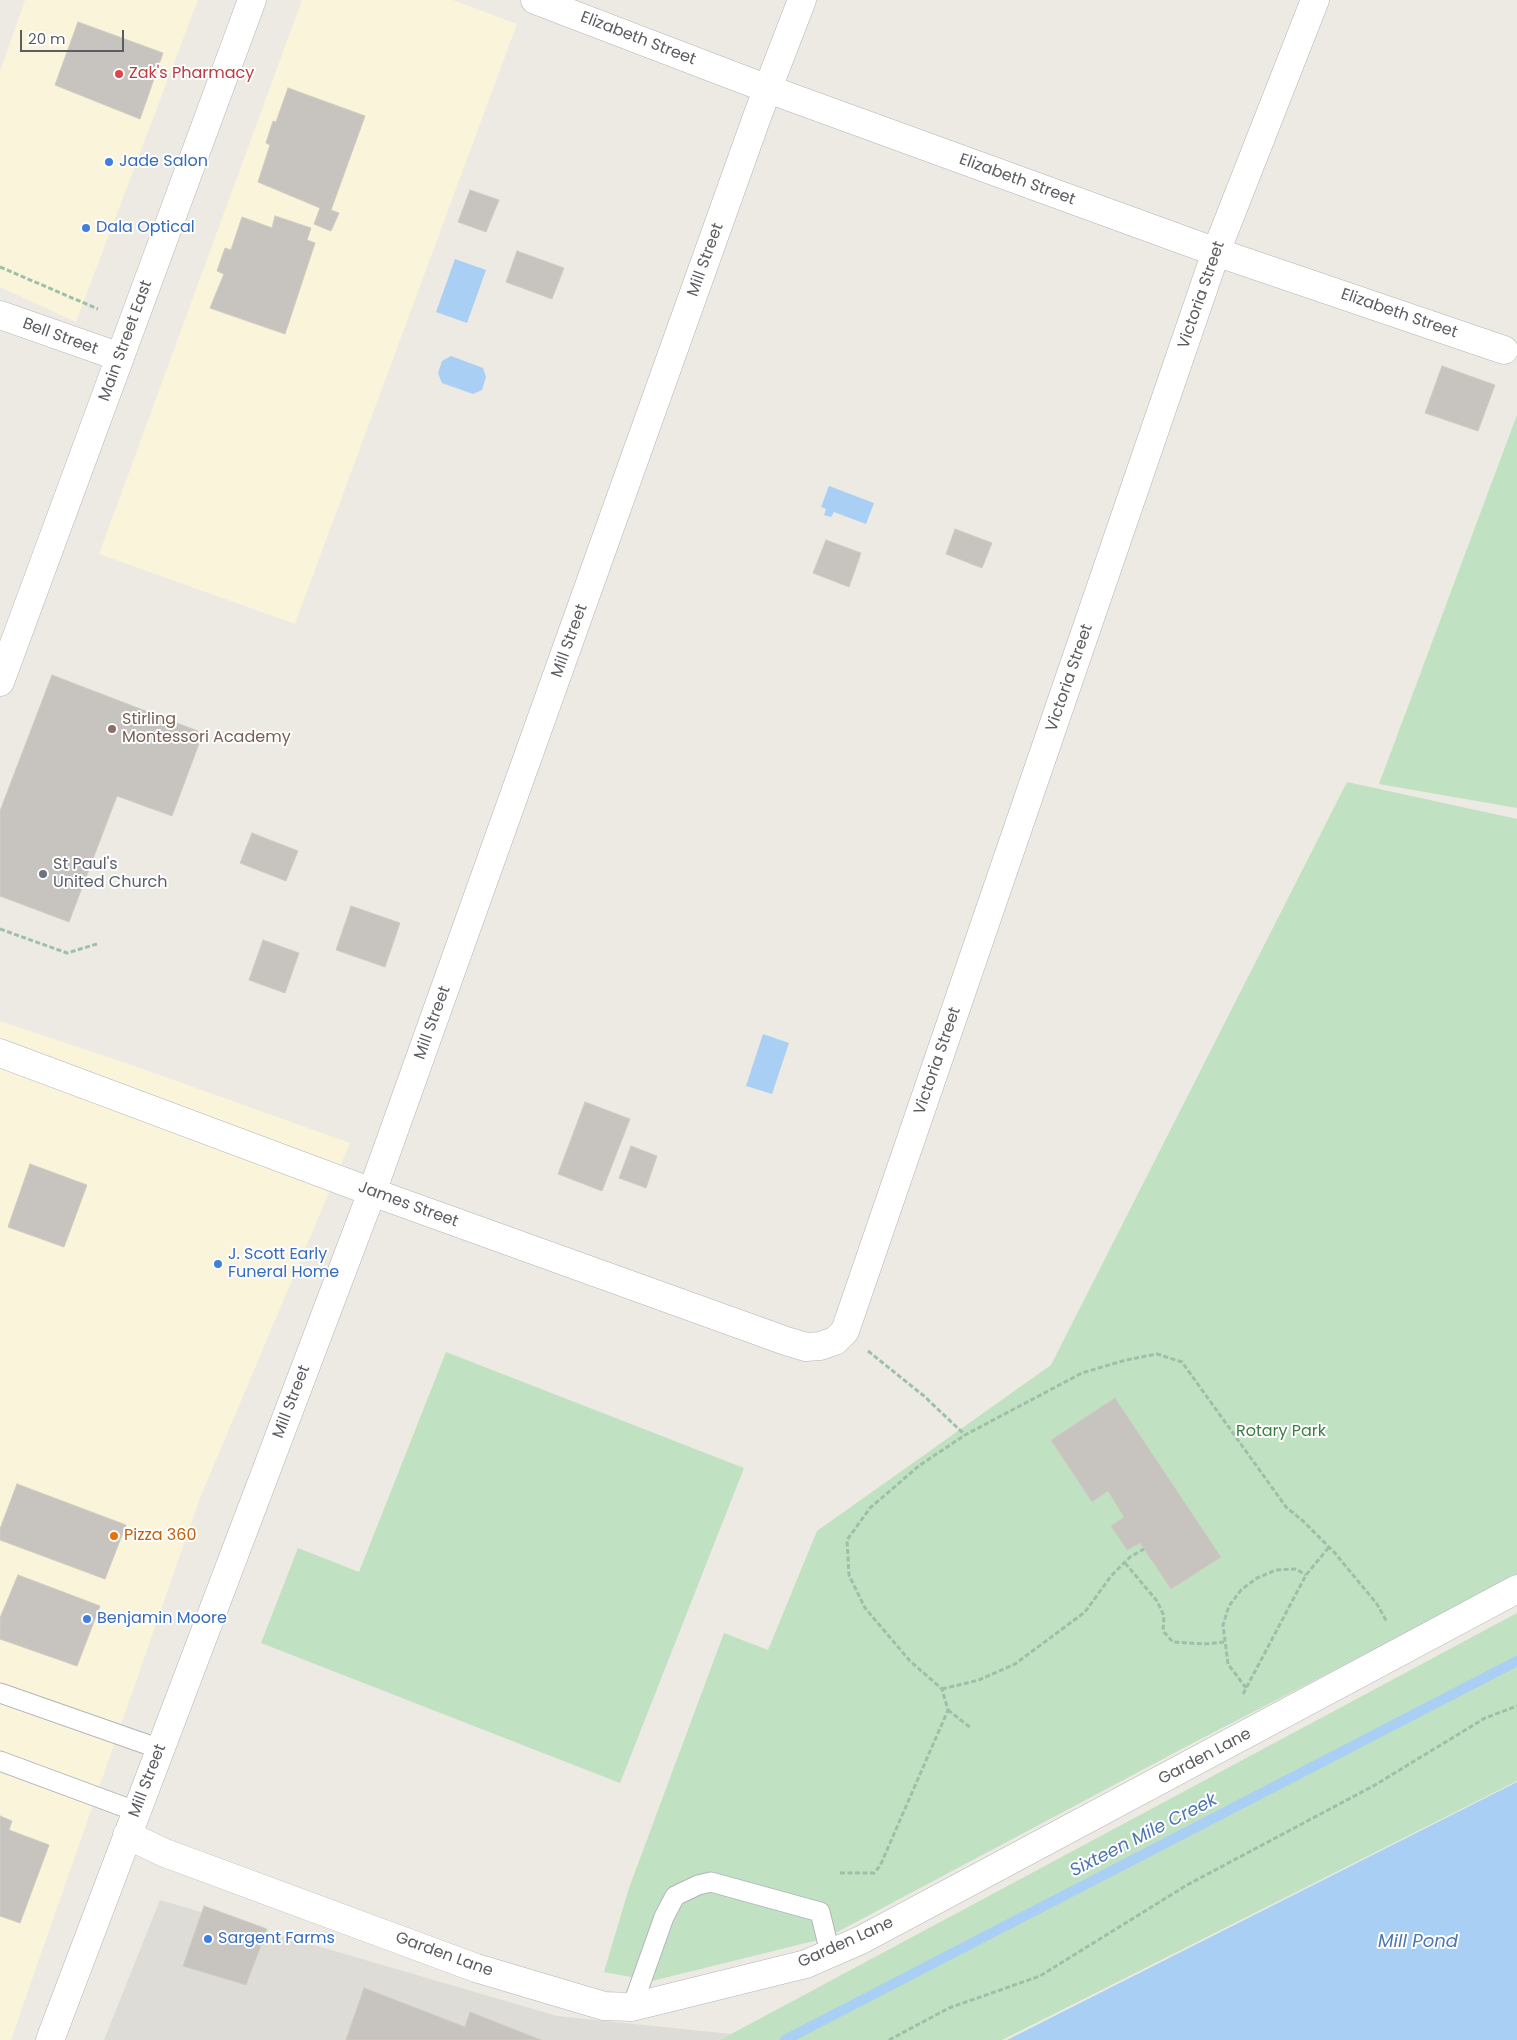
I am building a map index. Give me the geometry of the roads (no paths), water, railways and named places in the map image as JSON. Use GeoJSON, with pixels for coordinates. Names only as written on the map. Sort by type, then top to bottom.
{"type":"FeatureCollection","features":[{"type":"Feature","properties":{"kind":"street","name":"Main Street East"},"geometry":{"type":"LineString","coordinates":[[0,682],[252,0]]}},
{"type":"Feature","properties":{"kind":"street","name":"Elizabeth Street"},"geometry":{"type":"LineString","coordinates":[[535,0],[768,89],[1216,252],[1504,350]]}},
{"type":"Feature","properties":{"kind":"street","name":"Mill Street"},"geometry":{"type":"LineString","coordinates":[[50,2040],[372,1192],[768,89],[802,0]]}},
{"type":"Feature","properties":{"kind":"street","name":"Victoria Street"},"geometry":{"type":"LineString","coordinates":[[820,1346],[835,1341],[845,1331],[1216,252],[1314,0]]}},
{"type":"Feature","properties":{"kind":"street","name":"Bell Street"},"geometry":{"type":"LineString","coordinates":[[0,315],[120,357]]}},
{"type":"Feature","properties":{"kind":"street","name":"James Street"},"geometry":{"type":"LineString","coordinates":[[0,1053],[372,1192],[786,1341],[806,1347],[820,1346]]}},
{"type":"Feature","properties":{"kind":"street","name":"Garden Lane"},"geometry":{"type":"LineString","coordinates":[[131,1823],[165,1853],[476,1968],[604,2006],[632,2007],[806,1964],[861,1940],[1517,1590]]}},
{"type":"Feature","properties":{"kind":"lane"},"geometry":{"type":"LineString","coordinates":[[0,1693],[160,1749]]}},
{"type":"Feature","properties":{"kind":"lane"},"geometry":{"type":"LineString","coordinates":[[0,1761],[131,1823]]}},
{"type":"Feature","properties":{"kind":"lane"},"geometry":{"type":"LineString","coordinates":[[632,2007],[664,1917],[674,1896],[698,1885],[712,1882],[820,1912],[830,1953]]}},
{"type":"Feature","properties":{"kind":"water"},"geometry":{"type":"Polygon","coordinates":[[[455,259],[486,270],[467,323],[436,312],[455,259]]]}},
{"type":"Feature","properties":{"kind":"water"},"geometry":{"type":"Polygon","coordinates":[[[451,356],[483,368],[486,377],[482,390],[473,394],[442,383],[438,373],[442,361],[451,356]]]}},
{"type":"Feature","properties":{"kind":"water"},"geometry":{"type":"Polygon","coordinates":[[[829,486],[874,503],[866,524],[834,512],[831,517],[824,515],[826,509],[821,507],[829,486]]]}},
{"type":"Feature","properties":{"kind":"water"},"geometry":{"type":"Polygon","coordinates":[[[763,1034],[789,1043],[772,1094],[746,1086],[763,1034]]]}},
{"type":"Feature","properties":{"kind":"water","name":"Mill Pond"},"geometry":{"type":"Polygon","coordinates":[[[1517,1782],[1517,2040],[1007,2040],[1517,1782]]]}},
{"type":"Feature","properties":{"kind":"waterway","name":"Sixteen Mile Creek"},"geometry":{"type":"LineString","coordinates":[[785,2040],[1517,1661]]}},
{"type":"Feature","properties":{"kind":"place","name":"Zak's Pharmacy"},"geometry":{"type":"Point","coordinates":[119,74]}},
{"type":"Feature","properties":{"kind":"place","name":"Jade Salon"},"geometry":{"type":"Point","coordinates":[109,162]}},
{"type":"Feature","properties":{"kind":"place","name":"Dala Optical"},"geometry":{"type":"Point","coordinates":[86,228]}},
{"type":"Feature","properties":{"kind":"place","name":"Stirling Montessori Academy"},"geometry":{"type":"Point","coordinates":[112,729]}},
{"type":"Feature","properties":{"kind":"place","name":"St Paul's United Church"},"geometry":{"type":"Point","coordinates":[43,874]}},
{"type":"Feature","properties":{"kind":"place","name":"J. Scott Early Funeral Home"},"geometry":{"type":"Point","coordinates":[218,1264]}},
{"type":"Feature","properties":{"kind":"place","name":"Pizza 360"},"geometry":{"type":"Point","coordinates":[114,1536]}},
{"type":"Feature","properties":{"kind":"place","name":"Benjamin Moore"},"geometry":{"type":"Point","coordinates":[87,1619]}},
{"type":"Feature","properties":{"kind":"place","name":"Sargent Farms"},"geometry":{"type":"Point","coordinates":[208,1939]}},
{"type":"Feature","properties":{"kind":"park label","name":"Rotary Park"},"geometry":{"type":"Point","coordinates":[1281,1432]}}]}
